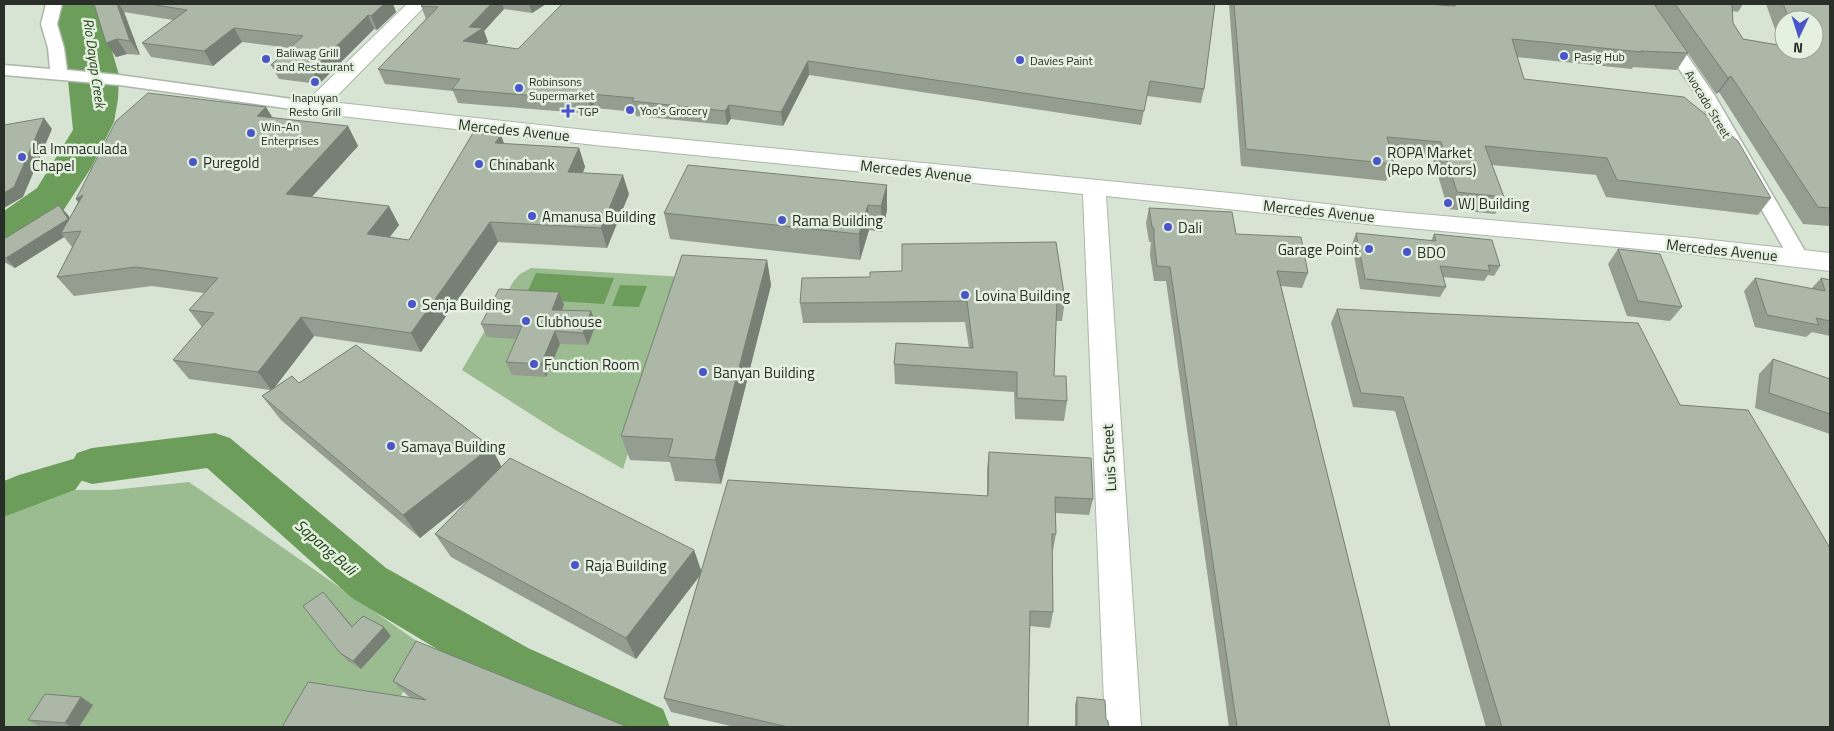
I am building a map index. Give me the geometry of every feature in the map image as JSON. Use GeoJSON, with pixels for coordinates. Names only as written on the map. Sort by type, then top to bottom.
{"type":"FeatureCollection","features":[{"type":"Feature","properties":{"kind":"main road"},"geometry":{"type":"LineString","coordinates":[[314,107],[418,4]]}},
{"type":"Feature","properties":{"kind":"main road","name":"Mercedes Avenue"},"geometry":{"type":"LineString","coordinates":[[314,107],[595,138],[1240,202],[1311,212],[1830,262]]}},
{"type":"Feature","properties":{"kind":"main road","name":"Luis Street"},"geometry":{"type":"LineString","coordinates":[[1094,189],[1123,727]]}},
{"type":"Feature","properties":{"kind":"street"},"geometry":{"type":"LineString","coordinates":[[54,4],[49,24],[61,76]]}},
{"type":"Feature","properties":{"kind":"street","name":"Avocado Street"},"geometry":{"type":"LineString","coordinates":[[1644,4],[1706,96],[1799,258]]}},
{"type":"Feature","properties":{"kind":"street","name":"Mercedes Avenue"},"geometry":{"type":"LineString","coordinates":[[4,70],[119,80],[314,107]]}},
{"type":"Feature","properties":{"kind":"shaded area"},"geometry":{"type":"Polygon","coordinates":[[[531,268],[684,277],[623,469],[557,431],[462,370],[513,282],[520,274],[531,268]]]}},
{"type":"Feature","properties":{"kind":"shaded area"},"geometry":{"type":"Polygon","coordinates":[[[189,482],[428,649],[383,727],[4,727],[4,517],[75,490],[112,490],[189,482]]]}},
{"type":"Feature","properties":{"kind":"water","name":"Rio Dayap Creek"},"geometry":{"type":"Polygon","coordinates":[[[63,4],[106,4],[103,20],[119,75],[118,99],[114,122],[91,168],[59,217],[4,253],[4,211],[37,188],[73,130],[66,60],[57,26],[63,4]]]}},
{"type":"Feature","properties":{"kind":"water"},"geometry":{"type":"Polygon","coordinates":[[[536,273],[614,278],[604,304],[524,299],[536,273]]]}},
{"type":"Feature","properties":{"kind":"water"},"geometry":{"type":"Polygon","coordinates":[[[620,285],[647,286],[639,307],[612,306],[620,285]]]}},
{"type":"Feature","properties":{"kind":"water"},"geometry":{"type":"Polygon","coordinates":[[[97,452],[92,466],[75,490],[4,517],[4,481],[97,452]]]}},
{"type":"Feature","properties":{"kind":"building"},"geometry":{"type":"Polygon","coordinates":[[[94,4],[117,4],[130,41],[117,39],[106,43],[94,4]]]}},
{"type":"Feature","properties":{"kind":"building"},"geometry":{"type":"Polygon","coordinates":[[[150,4],[384,4],[371,16],[368,15],[312,70],[271,65],[303,36],[234,28],[204,51],[142,43],[187,10],[150,4]]]}},
{"type":"Feature","properties":{"kind":"building"},"geometry":{"type":"Polygon","coordinates":[[[423,4],[491,4],[469,27],[483,28],[463,41],[518,49],[562,4],[1215,4],[1204,89],[1150,81],[1144,111],[808,61],[781,112],[729,105],[725,111],[632,101],[634,98],[591,94],[588,100],[452,89],[460,79],[378,69],[438,7],[421,6],[423,4]]]}},
{"type":"Feature","properties":{"kind":"building"},"geometry":{"type":"Polygon","coordinates":[[[1234,4],[1425,4],[1455,6],[1455,4],[1654,4],[1688,53],[1642,52],[1512,39],[1524,79],[1684,97],[1738,141],[1771,198],[1617,180],[1607,158],[1485,146],[1504,197],[1457,192],[1441,142],[1387,137],[1394,164],[1246,149],[1234,4]]]}},
{"type":"Feature","properties":{"kind":"building"},"geometry":{"type":"Polygon","coordinates":[[[1675,4],[1732,4],[1733,23],[1743,39],[1774,44],[1774,60],[1824,60],[1824,10],[1786,10],[1783,4],[1830,4],[1830,208],[1818,207],[1731,76],[1728,78],[1675,4]]]}},
{"type":"Feature","properties":{"kind":"building"},"geometry":{"type":"Polygon","coordinates":[[[148,93],[266,107],[257,116],[348,126],[286,194],[389,206],[367,234],[409,240],[473,133],[501,135],[495,143],[579,148],[568,172],[623,175],[601,228],[490,222],[411,333],[301,317],[258,372],[173,360],[214,313],[189,310],[218,278],[136,267],[57,277],[81,231],[61,233],[83,195],[76,199],[116,121],[148,93]]]}},
{"type":"Feature","properties":{"kind":"building","name":"La Immaculada Chapel"},"geometry":{"type":"Polygon","coordinates":[[[44,118],[14,187],[4,193],[4,125],[44,118]]]}},
{"type":"Feature","properties":{"kind":"building"},"geometry":{"type":"Polygon","coordinates":[[[688,165],[887,185],[881,206],[868,205],[859,234],[664,213],[688,165]]]}},
{"type":"Feature","properties":{"kind":"building"},"geometry":{"type":"Polygon","coordinates":[[[59,205],[68,219],[6,258],[4,257],[4,239],[59,205]]]}},
{"type":"Feature","properties":{"kind":"building"},"geometry":{"type":"Polygon","coordinates":[[[1149,208],[1232,212],[1236,234],[1301,237],[1308,273],[1277,271],[1390,727],[1237,727],[1170,267],[1157,266],[1154,228],[1152,227],[1149,208]]]}},
{"type":"Feature","properties":{"kind":"building"},"geometry":{"type":"Polygon","coordinates":[[[1356,233],[1436,241],[1434,234],[1492,240],[1500,266],[1488,265],[1490,271],[1440,266],[1446,287],[1365,279],[1356,233]]]}},
{"type":"Feature","properties":{"kind":"building"},"geometry":{"type":"Polygon","coordinates":[[[1056,242],[1065,300],[1057,300],[1054,376],[1066,376],[1067,401],[1017,398],[1017,372],[894,364],[896,343],[973,348],[967,301],[800,303],[802,278],[870,277],[870,272],[902,271],[902,244],[1056,242]]]}},
{"type":"Feature","properties":{"kind":"building"},"geometry":{"type":"Polygon","coordinates":[[[1618,249],[1660,254],[1682,307],[1638,301],[1618,249]]]}},
{"type":"Feature","properties":{"kind":"building","name":"Banyan Building"},"geometry":{"type":"Polygon","coordinates":[[[682,255],[767,260],[715,460],[668,457],[673,439],[621,436],[682,255]]]}},
{"type":"Feature","properties":{"kind":"building"},"geometry":{"type":"Polygon","coordinates":[[[1755,278],[1825,291],[1821,278],[1830,280],[1830,321],[1816,318],[1819,325],[1767,315],[1755,278]]]}},
{"type":"Feature","properties":{"kind":"building"},"geometry":{"type":"Polygon","coordinates":[[[499,289],[559,292],[552,310],[591,311],[583,333],[555,331],[541,364],[506,362],[522,326],[481,324],[499,289]]]}},
{"type":"Feature","properties":{"kind":"building"},"geometry":{"type":"Polygon","coordinates":[[[1337,309],[1638,323],[1680,405],[1748,410],[1830,548],[1830,727],[1502,727],[1403,397],[1361,393],[1337,309]]]}},
{"type":"Feature","properties":{"kind":"building","name":"Samaya Building"},"geometry":{"type":"Polygon","coordinates":[[[356,345],[491,447],[403,515],[262,396],[292,376],[299,383],[356,345]]]}},
{"type":"Feature","properties":{"kind":"building"},"geometry":{"type":"Polygon","coordinates":[[[1773,359],[1830,379],[1830,414],[1769,393],[1773,359]]]}},
{"type":"Feature","properties":{"kind":"building"},"geometry":{"type":"Polygon","coordinates":[[[989,452],[1091,458],[1093,499],[1055,497],[1056,534],[1052,534],[1053,612],[1030,611],[1028,727],[788,727],[664,698],[728,480],[988,496],[989,452]]]}},
{"type":"Feature","properties":{"kind":"building","name":"Raja Building"},"geometry":{"type":"Polygon","coordinates":[[[510,458],[694,550],[626,638],[435,534],[510,458]]]}},
{"type":"Feature","properties":{"kind":"building"},"geometry":{"type":"Polygon","coordinates":[[[323,592],[352,627],[363,616],[384,627],[353,661],[340,653],[303,606],[323,592]]]}},
{"type":"Feature","properties":{"kind":"building"},"geometry":{"type":"Polygon","coordinates":[[[416,641],[628,727],[282,727],[308,682],[426,700],[393,681],[416,641]]]}},
{"type":"Feature","properties":{"kind":"building"},"geometry":{"type":"Polygon","coordinates":[[[45,694],[81,697],[65,723],[28,720],[45,694]]]}},
{"type":"Feature","properties":{"kind":"building"},"geometry":{"type":"Polygon","coordinates":[[[1077,697],[1105,700],[1106,719],[1109,727],[1077,727],[1077,697]]]}},
{"type":"Feature","properties":{"kind":"waterway","name":"Sapang Buli"},"geometry":{"type":"LineString","coordinates":[[92,466],[215,450],[369,583],[510,665],[644,727]]}},
{"type":"Feature","properties":{"kind":"place","name":"Pasig Hub"},"geometry":{"type":"Point","coordinates":[1564,56]}},
{"type":"Feature","properties":{"kind":"place","name":"Baliwag Grill and Restaurant"},"geometry":{"type":"Point","coordinates":[266,59]}},
{"type":"Feature","properties":{"kind":"place","name":"Davies Paint"},"geometry":{"type":"Point","coordinates":[1020,60]}},
{"type":"Feature","properties":{"kind":"place","name":"Inapuyan Resto Grill"},"geometry":{"type":"Point","coordinates":[315,82]}},
{"type":"Feature","properties":{"kind":"place","name":"Robinsons Supermarket"},"geometry":{"type":"Point","coordinates":[519,88]}},
{"type":"Feature","properties":{"kind":"place","name":"Yoo's Grocery"},"geometry":{"type":"Point","coordinates":[630,110]}},
{"type":"Feature","properties":{"kind":"place","name":"TGP"},"geometry":{"type":"Point","coordinates":[568,111]}},
{"type":"Feature","properties":{"kind":"place","name":"Win-An Enterprises"},"geometry":{"type":"Point","coordinates":[251,133]}},
{"type":"Feature","properties":{"kind":"place","name":"La Immaculada Chapel"},"geometry":{"type":"Point","coordinates":[22,157]}},
{"type":"Feature","properties":{"kind":"place","name":"ROPA Market (Repo Motors)"},"geometry":{"type":"Point","coordinates":[1377,161]}},
{"type":"Feature","properties":{"kind":"place","name":"Puregold"},"geometry":{"type":"Point","coordinates":[193,162]}},
{"type":"Feature","properties":{"kind":"place","name":"Chinabank"},"geometry":{"type":"Point","coordinates":[479,164]}},
{"type":"Feature","properties":{"kind":"place","name":"WJ Building"},"geometry":{"type":"Point","coordinates":[1448,203]}},
{"type":"Feature","properties":{"kind":"place","name":"Amanusa Building"},"geometry":{"type":"Point","coordinates":[532,216]}},
{"type":"Feature","properties":{"kind":"place","name":"Rama Building"},"geometry":{"type":"Point","coordinates":[782,220]}},
{"type":"Feature","properties":{"kind":"place","name":"Dali"},"geometry":{"type":"Point","coordinates":[1168,227]}},
{"type":"Feature","properties":{"kind":"place","name":"Garage Point"},"geometry":{"type":"Point","coordinates":[1369,249]}},
{"type":"Feature","properties":{"kind":"place","name":"BDO"},"geometry":{"type":"Point","coordinates":[1407,252]}},
{"type":"Feature","properties":{"kind":"place","name":"Lovina Building"},"geometry":{"type":"Point","coordinates":[965,295]}},
{"type":"Feature","properties":{"kind":"place","name":"Senja Building"},"geometry":{"type":"Point","coordinates":[412,304]}},
{"type":"Feature","properties":{"kind":"place","name":"Clubhouse"},"geometry":{"type":"Point","coordinates":[526,321]}},
{"type":"Feature","properties":{"kind":"place","name":"Function Room"},"geometry":{"type":"Point","coordinates":[534,364]}},
{"type":"Feature","properties":{"kind":"place","name":"Banyan Building"},"geometry":{"type":"Point","coordinates":[703,372]}},
{"type":"Feature","properties":{"kind":"place","name":"Samaya Building"},"geometry":{"type":"Point","coordinates":[391,446]}},
{"type":"Feature","properties":{"kind":"place","name":"Raja Building"},"geometry":{"type":"Point","coordinates":[575,565]}}]}
